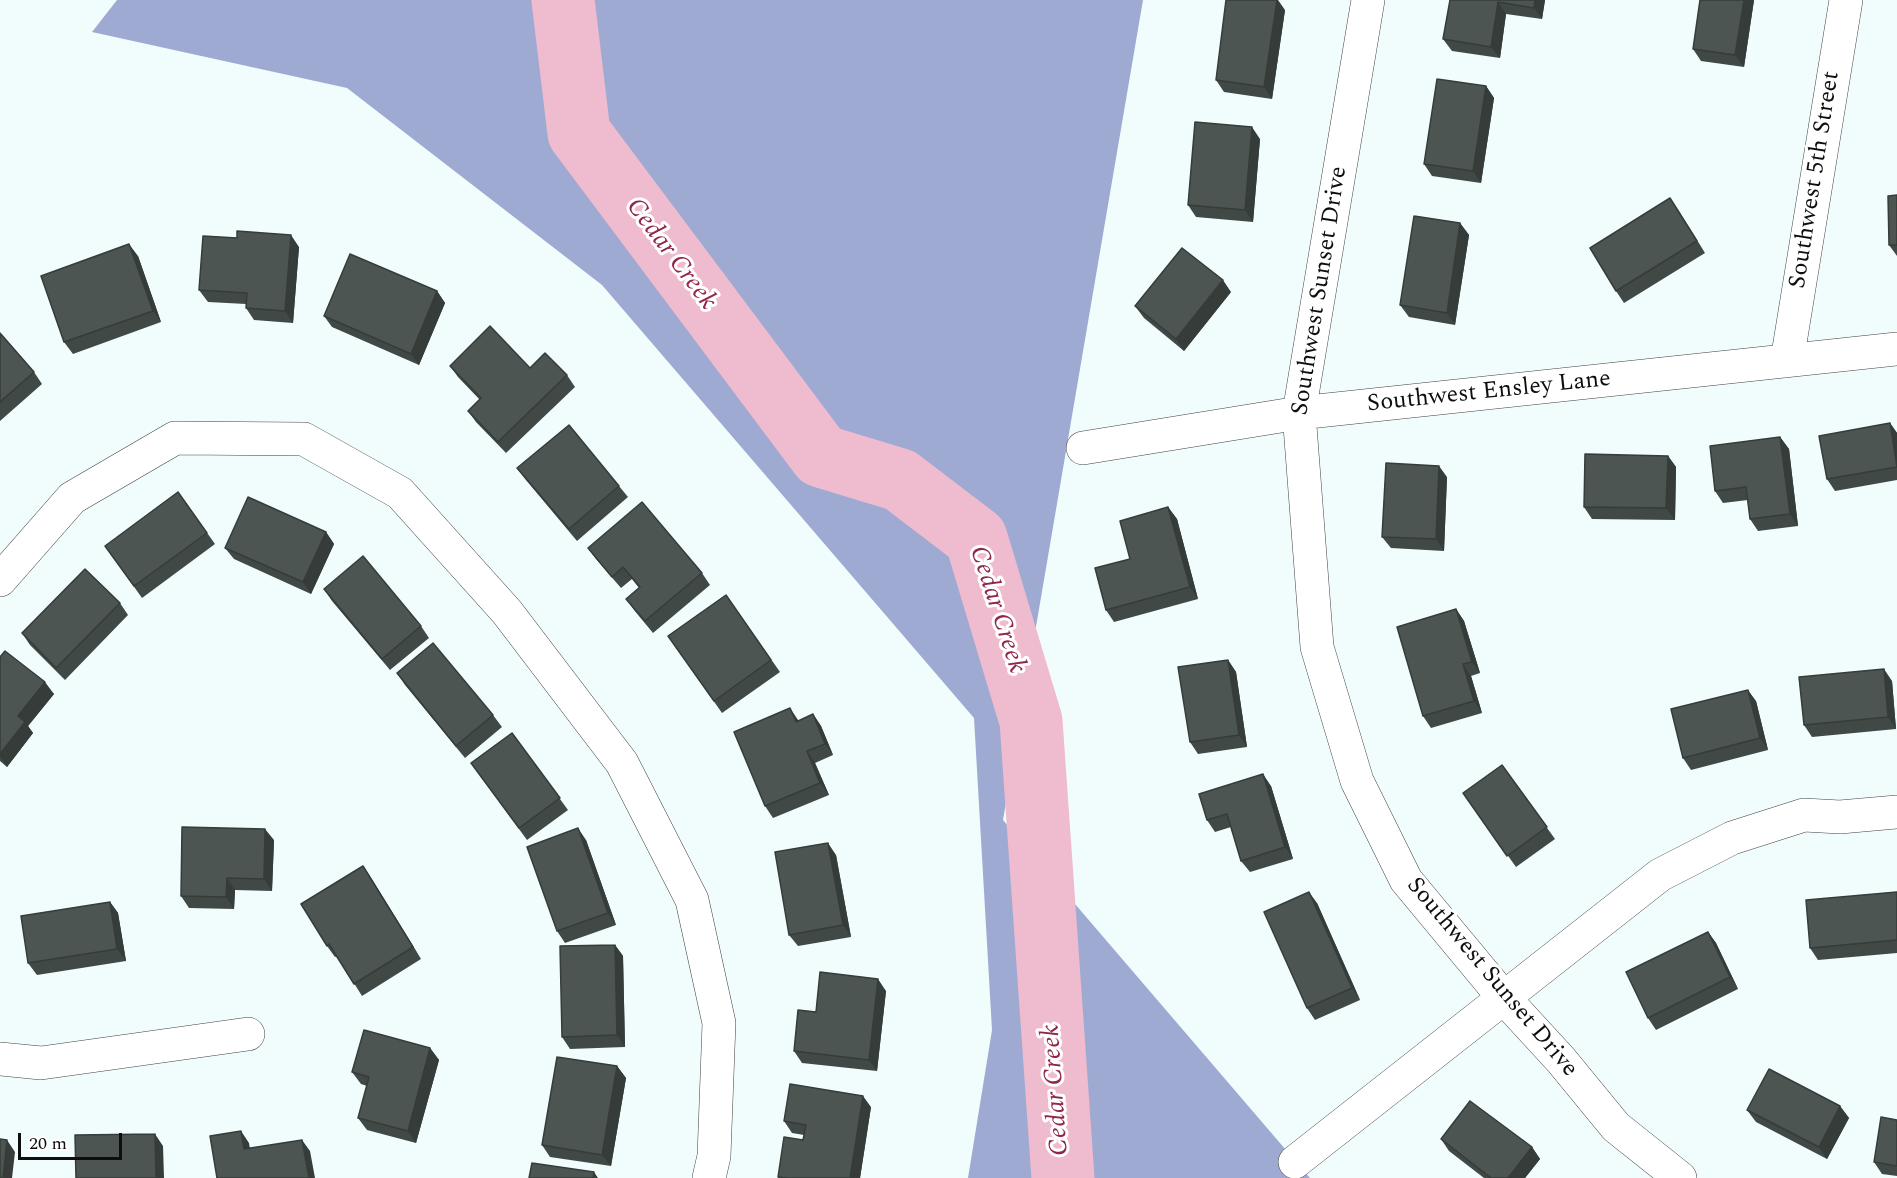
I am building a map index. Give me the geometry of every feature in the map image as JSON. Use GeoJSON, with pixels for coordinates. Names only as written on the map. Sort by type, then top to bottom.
{"type":"FeatureCollection","features":[{"type":"Feature","properties":{"kind":"street","name":"Southwest Sunset Drive"},"geometry":{"type":"LineString","coordinates":[[1368,0],[1299,413],[1317,647],[1357,781],[1406,880],[1616,1127],[1680,1178]]}},
{"type":"Feature","properties":{"kind":"street","name":"Southwest 5th Street"},"geometry":{"type":"LineString","coordinates":[[1787,361],[1846,0]]}},
{"type":"Feature","properties":{"kind":"street","name":"Southwest Ensley Lane"},"geometry":{"type":"LineString","coordinates":[[1083,448],[1299,413],[1897,349]]}},
{"type":"Feature","properties":{"kind":"street"},"geometry":{"type":"LineString","coordinates":[[0,580],[72,498],[175,438],[304,439],[400,493],[507,612],[622,764],[692,900],[719,1023],[714,1156],[709,1178]]}},
{"type":"Feature","properties":{"kind":"street"},"geometry":{"type":"LineString","coordinates":[[1295,1162],[1660,875],[1732,838],[1804,815],[1840,817],[1897,812]]}},
{"type":"Feature","properties":{"kind":"street"},"geometry":{"type":"LineString","coordinates":[[0,1059],[41,1063],[248,1034]]}},
{"type":"Feature","properties":{"kind":"shaded area"},"geometry":{"type":"Polygon","coordinates":[[[117,0],[1143,0],[1003,820],[1310,1178],[968,1178],[992,1030],[974,718],[602,285],[347,88],[92,32],[117,0]]]}},
{"type":"Feature","properties":{"kind":"building"},"geometry":{"type":"Polygon","coordinates":[[[1226,0],[1277,0],[1264,87],[1216,80],[1226,0]]]}},
{"type":"Feature","properties":{"kind":"building"},"geometry":{"type":"Polygon","coordinates":[[[1450,0],[1535,0],[1534,8],[1498,2],[1491,47],[1443,39],[1450,0]]]}},
{"type":"Feature","properties":{"kind":"building"},"geometry":{"type":"Polygon","coordinates":[[[1700,0],[1744,0],[1735,55],[1693,49],[1700,0]]]}},
{"type":"Feature","properties":{"kind":"building"},"geometry":{"type":"Polygon","coordinates":[[[1437,79],[1486,86],[1473,171],[1424,164],[1437,79]]]}},
{"type":"Feature","properties":{"kind":"building"},"geometry":{"type":"Polygon","coordinates":[[[1195,122],[1252,127],[1245,210],[1188,205],[1195,122]]]}},
{"type":"Feature","properties":{"kind":"building"},"geometry":{"type":"Polygon","coordinates":[[[1897,195],[1897,245],[1889,245],[1888,196],[1897,195]]]}},
{"type":"Feature","properties":{"kind":"building"},"geometry":{"type":"Polygon","coordinates":[[[1670,198],[1697,241],[1616,291],[1590,248],[1670,198]]]}},
{"type":"Feature","properties":{"kind":"building"},"geometry":{"type":"Polygon","coordinates":[[[1414,216],[1460,223],[1447,313],[1400,305],[1414,216]]]}},
{"type":"Feature","properties":{"kind":"building"},"geometry":{"type":"Polygon","coordinates":[[[237,231],[291,235],[285,311],[246,308],[247,293],[199,290],[203,236],[237,238],[237,231]]]}},
{"type":"Feature","properties":{"kind":"building"},"geometry":{"type":"Polygon","coordinates":[[[129,244],[153,311],[64,342],[41,276],[129,244]]]}},
{"type":"Feature","properties":{"kind":"building"},"geometry":{"type":"Polygon","coordinates":[[[1182,248],[1223,280],[1176,339],[1135,306],[1182,248]]]}},
{"type":"Feature","properties":{"kind":"building"},"geometry":{"type":"Polygon","coordinates":[[[350,254],[437,291],[411,354],[324,316],[350,254]]]}},
{"type":"Feature","properties":{"kind":"building"},"geometry":{"type":"Polygon","coordinates":[[[490,326],[530,368],[545,353],[567,375],[498,442],[468,411],[481,398],[450,366],[490,326]]]}},
{"type":"Feature","properties":{"kind":"building"},"geometry":{"type":"Polygon","coordinates":[[[0,333],[34,372],[0,402],[0,333]]]}},
{"type":"Feature","properties":{"kind":"building"},"geometry":{"type":"Polygon","coordinates":[[[1890,423],[1897,467],[1827,479],[1819,436],[1890,423]]]}},
{"type":"Feature","properties":{"kind":"building"},"geometry":{"type":"Polygon","coordinates":[[[569,425],[619,486],[569,529],[517,468],[569,425]]]}},
{"type":"Feature","properties":{"kind":"building"},"geometry":{"type":"Polygon","coordinates":[[[1780,437],[1790,514],[1750,519],[1746,487],[1715,491],[1710,446],[1780,437]]]}},
{"type":"Feature","properties":{"kind":"building"},"geometry":{"type":"Polygon","coordinates":[[[1585,454],[1668,456],[1666,508],[1584,507],[1585,454]]]}},
{"type":"Feature","properties":{"kind":"building"},"geometry":{"type":"Polygon","coordinates":[[[1386,463],[1439,466],[1436,539],[1382,537],[1386,463]]]}},
{"type":"Feature","properties":{"kind":"building"},"geometry":{"type":"Polygon","coordinates":[[[178,492],[207,533],[134,586],[105,546],[178,492]]]}},
{"type":"Feature","properties":{"kind":"building"},"geometry":{"type":"Polygon","coordinates":[[[248,497],[326,532],[303,582],[225,548],[248,497]]]}},
{"type":"Feature","properties":{"kind":"building"},"geometry":{"type":"Polygon","coordinates":[[[642,502],[702,573],[645,621],[626,599],[640,587],[623,567],[612,577],[588,548],[642,502]]]}},
{"type":"Feature","properties":{"kind":"building"},"geometry":{"type":"Polygon","coordinates":[[[1168,507],[1190,587],[1106,610],[1095,568],[1130,559],[1120,521],[1168,507]]]}},
{"type":"Feature","properties":{"kind":"building"},"geometry":{"type":"Polygon","coordinates":[[[363,556],[421,626],[382,659],[324,589],[363,556]]]}},
{"type":"Feature","properties":{"kind":"building"},"geometry":{"type":"Polygon","coordinates":[[[85,569],[120,603],[56,668],[22,633],[85,569]]]}},
{"type":"Feature","properties":{"kind":"building"},"geometry":{"type":"Polygon","coordinates":[[[726,595],[771,660],[714,701],[668,636],[726,595]]]}},
{"type":"Feature","properties":{"kind":"building"},"geometry":{"type":"Polygon","coordinates":[[[1456,609],[1472,662],[1463,664],[1474,701],[1423,716],[1397,627],[1456,609]]]}},
{"type":"Feature","properties":{"kind":"building"},"geometry":{"type":"Polygon","coordinates":[[[433,643],[493,715],[456,746],[397,673],[433,643]]]}},
{"type":"Feature","properties":{"kind":"building"},"geometry":{"type":"Polygon","coordinates":[[[5,651],[45,682],[18,716],[25,722],[0,754],[0,657],[5,651]]]}},
{"type":"Feature","properties":{"kind":"building"},"geometry":{"type":"Polygon","coordinates":[[[1228,660],[1239,735],[1190,742],[1178,667],[1228,660]]]}},
{"type":"Feature","properties":{"kind":"building"},"geometry":{"type":"Polygon","coordinates":[[[1884,669],[1888,717],[1804,725],[1799,677],[1884,669]]]}},
{"type":"Feature","properties":{"kind":"building"},"geometry":{"type":"Polygon","coordinates":[[[1748,690],[1760,738],[1683,758],[1671,709],[1748,690]]]}},
{"type":"Feature","properties":{"kind":"building"},"geometry":{"type":"Polygon","coordinates":[[[790,708],[796,722],[813,714],[825,744],[807,751],[820,783],[765,806],[734,732],[790,708]]]}},
{"type":"Feature","properties":{"kind":"building"},"geometry":{"type":"Polygon","coordinates":[[[512,733],[560,798],[519,828],[471,763],[512,733]]]}},
{"type":"Feature","properties":{"kind":"building"},"geometry":{"type":"Polygon","coordinates":[[[1502,765],[1547,827],[1507,856],[1463,793],[1502,765]]]}},
{"type":"Feature","properties":{"kind":"building"},"geometry":{"type":"Polygon","coordinates":[[[1263,774],[1285,847],[1241,861],[1227,814],[1207,820],[1199,794],[1263,774]]]}},
{"type":"Feature","properties":{"kind":"building"},"geometry":{"type":"Polygon","coordinates":[[[182,827],[265,829],[264,879],[227,878],[226,897],[181,896],[182,827]]]}},
{"type":"Feature","properties":{"kind":"building"},"geometry":{"type":"Polygon","coordinates":[[[578,828],[608,913],[557,931],[527,847],[578,828]]]}},
{"type":"Feature","properties":{"kind":"building"},"geometry":{"type":"Polygon","coordinates":[[[828,843],[843,925],[789,935],[775,852],[828,843]]]}},
{"type":"Feature","properties":{"kind":"building"},"geometry":{"type":"Polygon","coordinates":[[[363,866],[413,947],[354,984],[301,904],[363,866]]]}},
{"type":"Feature","properties":{"kind":"building"},"geometry":{"type":"Polygon","coordinates":[[[1309,892],[1352,988],[1307,1008],[1264,912],[1309,892]]]}},
{"type":"Feature","properties":{"kind":"building"},"geometry":{"type":"Polygon","coordinates":[[[1897,892],[1897,940],[1810,948],[1806,900],[1897,892]]]}},
{"type":"Feature","properties":{"kind":"building"},"geometry":{"type":"Polygon","coordinates":[[[110,902],[117,949],[28,963],[21,916],[110,902]]]}},
{"type":"Feature","properties":{"kind":"building"},"geometry":{"type":"Polygon","coordinates":[[[1708,932],[1730,977],[1648,1018],[1626,972],[1708,932]]]}},
{"type":"Feature","properties":{"kind":"building"},"geometry":{"type":"Polygon","coordinates":[[[615,945],[617,1035],[562,1037],[560,946],[615,945]]]}},
{"type":"Feature","properties":{"kind":"building"},"geometry":{"type":"Polygon","coordinates":[[[820,972],[878,979],[869,1060],[794,1051],[798,1010],[816,1012],[820,972]]]}},
{"type":"Feature","properties":{"kind":"building"},"geometry":{"type":"Polygon","coordinates":[[[364,1030],[430,1048],[408,1131],[358,1118],[369,1077],[352,1072],[364,1030]]]}},
{"type":"Feature","properties":{"kind":"building"},"geometry":{"type":"Polygon","coordinates":[[[557,1057],[617,1066],[602,1155],[542,1145],[557,1057]]]}},
{"type":"Feature","properties":{"kind":"building"},"geometry":{"type":"Polygon","coordinates":[[[1769,1069],[1840,1106],[1819,1147],[1747,1110],[1769,1069]]]}},
{"type":"Feature","properties":{"kind":"building"},"geometry":{"type":"Polygon","coordinates":[[[790,1084],[863,1096],[850,1178],[778,1177],[784,1137],[803,1140],[806,1125],[784,1121],[790,1084]]]}},
{"type":"Feature","properties":{"kind":"building"},"geometry":{"type":"Polygon","coordinates":[[[1470,1101],[1532,1147],[1508,1178],[1491,1178],[1441,1139],[1470,1101]]]}},
{"type":"Feature","properties":{"kind":"building"},"geometry":{"type":"Polygon","coordinates":[[[1881,1117],[1897,1120],[1897,1166],[1874,1162],[1881,1117]]]}},
{"type":"Feature","properties":{"kind":"building"},"geometry":{"type":"Polygon","coordinates":[[[241,1131],[244,1149],[302,1140],[309,1178],[217,1178],[210,1136],[241,1131]]]}},
{"type":"Feature","properties":{"kind":"building"},"geometry":{"type":"Polygon","coordinates":[[[155,1134],[156,1178],[76,1178],[75,1135],[155,1134]]]}},
{"type":"Feature","properties":{"kind":"building"},"geometry":{"type":"Polygon","coordinates":[[[0,1139],[7,1140],[3,1178],[0,1178],[0,1139]]]}},
{"type":"Feature","properties":{"kind":"building"},"geometry":{"type":"Polygon","coordinates":[[[532,1163],[594,1172],[593,1178],[529,1178],[532,1163]]]}},
{"type":"Feature","properties":{"kind":"waterway","name":"Cedar Creek"},"geometry":{"type":"LineString","coordinates":[[563,0],[579,133],[821,456],[900,480],[976,538],[1031,721],[1063,1178]]}}]}
